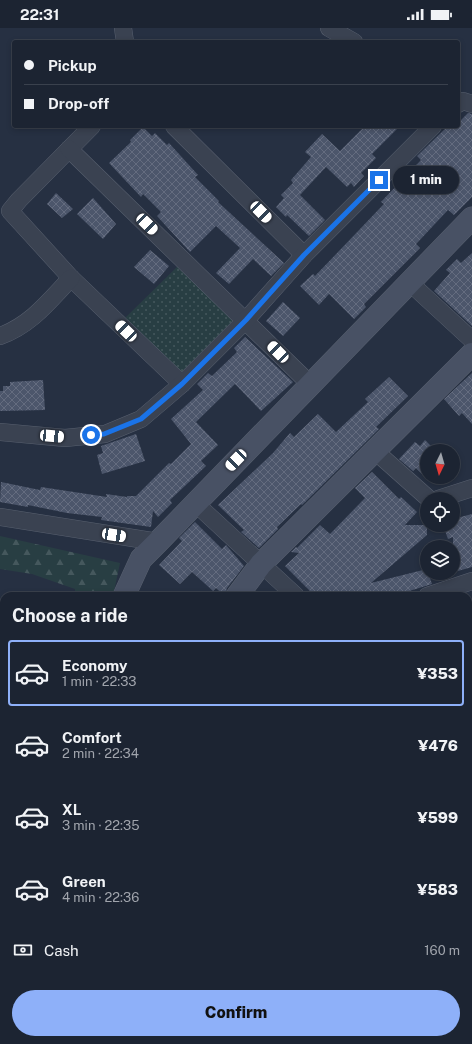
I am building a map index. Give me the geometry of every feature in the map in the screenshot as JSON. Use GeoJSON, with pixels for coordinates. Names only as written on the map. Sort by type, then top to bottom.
{"type":"FeatureCollection","features":[{"type":"Feature","properties":{"kind":"street"},"geometry":{"type":"LineString","coordinates":[[123,28],[125,40]]}},
{"type":"Feature","properties":{"kind":"street"},"geometry":{"type":"LineString","coordinates":[[329,28],[350,40]]}},
{"type":"Feature","properties":{"kind":"street"},"geometry":{"type":"LineString","coordinates":[[90,128],[10,211],[71,278],[182,384]]}},
{"type":"Feature","properties":{"kind":"street"},"geometry":{"type":"LineString","coordinates":[[176,128],[304,255]]}},
{"type":"Feature","properties":{"kind":"street"},"geometry":{"type":"LineString","coordinates":[[0,432],[65,438],[104,434],[141,419],[182,384],[246,320],[304,255],[431,128]]}},
{"type":"Feature","properties":{"kind":"street"},"geometry":{"type":"LineString","coordinates":[[69,149],[310,384]]}},
{"type":"Feature","properties":{"kind":"street"},"geometry":{"type":"LineString","coordinates":[[126,592],[141,560],[194,503],[472,218]]}},
{"type":"Feature","properties":{"kind":"street"},"geometry":{"type":"LineString","coordinates":[[0,336],[15,330],[36,316],[71,278]]}},
{"type":"Feature","properties":{"kind":"street"},"geometry":{"type":"LineString","coordinates":[[409,282],[472,340]]}},
{"type":"Feature","properties":{"kind":"street"},"geometry":{"type":"LineString","coordinates":[[240,592],[261,564],[472,354]]}},
{"type":"Feature","properties":{"kind":"street"},"geometry":{"type":"LineString","coordinates":[[374,451],[421,492]]}},
{"type":"Feature","properties":{"kind":"street"},"geometry":{"type":"LineString","coordinates":[[460,492],[472,488]]}},
{"type":"Feature","properties":{"kind":"street"},"geometry":{"type":"LineString","coordinates":[[194,503],[292,592]]}},
{"type":"Feature","properties":{"kind":"street"},"geometry":{"type":"LineString","coordinates":[[0,517],[158,542]]}},
{"type":"Feature","properties":{"kind":"street"},"geometry":{"type":"LineString","coordinates":[[450,592],[472,581]]}},
{"type":"Feature","properties":{"kind":"green space"},"geometry":{"type":"Polygon","coordinates":[[[181,263],[237,320],[181,376],[124,319],[181,263]]]}},
{"type":"Feature","properties":{"kind":"green space"},"geometry":{"type":"Polygon","coordinates":[[[0,536],[120,563],[114,592],[75,592],[75,589],[32,574],[0,569],[0,536]]]}},
{"type":"Feature","properties":{"kind":"building"},"geometry":{"type":"Polygon","coordinates":[[[468,113],[472,114],[472,197],[454,215],[448,210],[416,244],[420,248],[364,304],[366,307],[354,319],[329,294],[319,305],[300,286],[313,274],[315,276],[384,204],[381,202],[421,160],[417,156],[446,128],[460,128],[460,121],[468,113]]]}},
{"type":"Feature","properties":{"kind":"building"},"geometry":{"type":"Polygon","coordinates":[[[142,128],[144,128],[152,136],[155,133],[167,145],[169,143],[198,175],[195,177],[219,201],[218,202],[284,263],[271,276],[253,259],[229,284],[216,273],[240,248],[216,226],[190,252],[157,216],[161,212],[143,194],[141,197],[109,163],[131,142],[130,140],[142,128]]]}},
{"type":"Feature","properties":{"kind":"building"},"geometry":{"type":"Polygon","coordinates":[[[363,128],[398,128],[372,154],[376,158],[361,173],[364,176],[354,187],[351,183],[347,187],[326,167],[300,195],[325,220],[309,236],[287,215],[286,217],[276,207],[284,198],[281,195],[293,183],[291,180],[311,157],[305,152],[322,134],[340,151],[363,128]]]}},
{"type":"Feature","properties":{"kind":"building"},"geometry":{"type":"Polygon","coordinates":[[[56,193],[73,209],[62,218],[47,204],[56,193]]]}},
{"type":"Feature","properties":{"kind":"building"},"geometry":{"type":"Polygon","coordinates":[[[93,198],[116,224],[103,239],[77,214],[93,198]]]}},
{"type":"Feature","properties":{"kind":"building"},"geometry":{"type":"Polygon","coordinates":[[[150,250],[169,266],[154,284],[134,267],[150,250]]]}},
{"type":"Feature","properties":{"kind":"building"},"geometry":{"type":"Polygon","coordinates":[[[472,253],[472,326],[434,291],[450,273],[446,270],[457,259],[461,263],[472,253]]]}},
{"type":"Feature","properties":{"kind":"building"},"geometry":{"type":"Polygon","coordinates":[[[283,302],[300,318],[283,336],[266,321],[283,302]]]}},
{"type":"Feature","properties":{"kind":"building"},"geometry":{"type":"Polygon","coordinates":[[[245,337],[293,382],[261,411],[235,384],[196,422],[218,445],[201,461],[206,466],[170,500],[172,503],[158,517],[153,511],[151,527],[101,520],[102,517],[0,502],[1,482],[40,490],[41,487],[107,497],[106,494],[127,497],[136,496],[169,463],[171,464],[191,444],[171,419],[203,390],[197,384],[208,373],[212,376],[237,352],[234,348],[245,337]]]}},
{"type":"Feature","properties":{"kind":"building"},"geometry":{"type":"Polygon","coordinates":[[[472,373],[472,424],[462,413],[459,416],[444,399],[472,373]]]}},
{"type":"Feature","properties":{"kind":"building"},"geometry":{"type":"Polygon","coordinates":[[[389,377],[408,396],[376,427],[379,429],[302,505],[301,504],[277,527],[278,529],[259,548],[241,532],[244,530],[218,505],[273,453],[290,433],[294,437],[318,414],[336,432],[368,402],[365,399],[389,377]]]}},
{"type":"Feature","properties":{"kind":"building"},"geometry":{"type":"Polygon","coordinates":[[[43,380],[45,410],[0,411],[0,391],[3,391],[3,386],[10,386],[10,382],[43,380]]]}},
{"type":"Feature","properties":{"kind":"building"},"geometry":{"type":"Polygon","coordinates":[[[136,434],[145,461],[102,474],[97,455],[103,453],[101,446],[136,434]]]}},
{"type":"Feature","properties":{"kind":"building"},"geometry":{"type":"Polygon","coordinates":[[[425,440],[429,444],[422,444],[425,440]]]}},
{"type":"Feature","properties":{"kind":"building"},"geometry":{"type":"Polygon","coordinates":[[[415,442],[420,446],[420,472],[416,468],[413,471],[399,459],[415,442]]]}},
{"type":"Feature","properties":{"kind":"building"},"geometry":{"type":"Polygon","coordinates":[[[372,472],[399,499],[401,497],[417,512],[405,525],[420,525],[420,532],[427,532],[427,535],[371,583],[420,571],[420,580],[431,580],[432,584],[406,592],[311,592],[285,566],[299,553],[291,552],[320,525],[330,534],[365,498],[355,488],[372,472]]]}},
{"type":"Feature","properties":{"kind":"building"},"geometry":{"type":"Polygon","coordinates":[[[472,514],[472,567],[460,570],[460,540],[453,540],[453,537],[448,539],[446,532],[460,532],[460,517],[472,514]]]}},
{"type":"Feature","properties":{"kind":"building"},"geometry":{"type":"Polygon","coordinates":[[[195,522],[222,549],[226,545],[244,566],[227,588],[226,592],[220,592],[216,588],[213,591],[192,572],[180,584],[159,565],[182,541],[179,538],[195,522]]]}},
{"type":"Feature","properties":{"kind":"route"},"geometry":{"type":"LineString","coordinates":[[91,435],[104,434],[141,419],[182,384],[246,320],[304,255],[379,180]]}}]}
